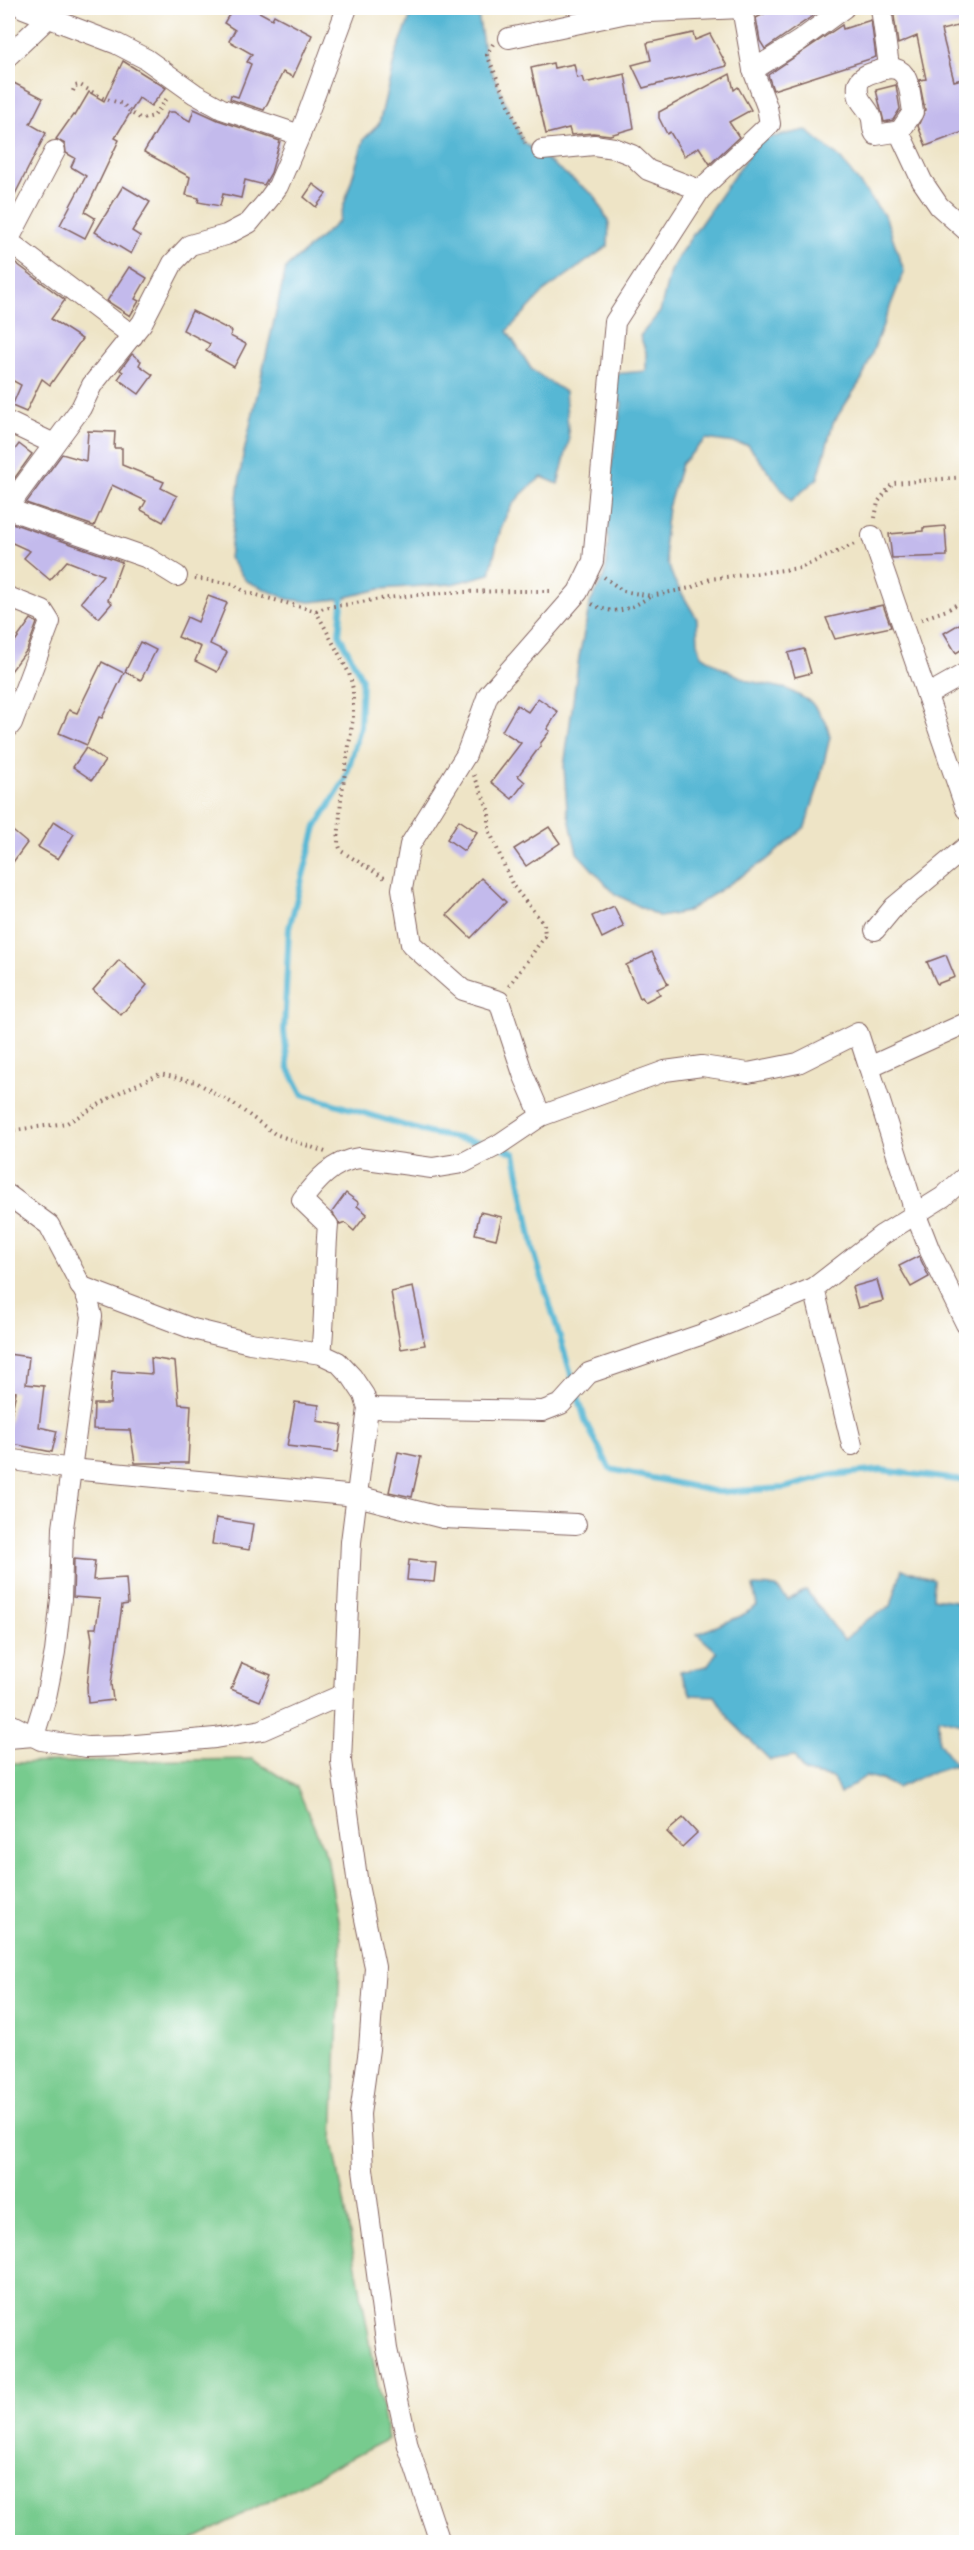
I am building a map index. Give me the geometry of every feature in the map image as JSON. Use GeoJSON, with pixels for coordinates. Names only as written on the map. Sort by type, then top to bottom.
{"type":"FeatureCollection","features":[{"type":"Feature","properties":{"kind":"street"},"geometry":{"type":"LineString","coordinates":[[23,8],[117,44],[146,59],[222,109],[300,135]]}},
{"type":"Feature","properties":{"kind":"street"},"geometry":{"type":"LineString","coordinates":[[177,576],[148,558],[8,508],[81,408],[92,385],[133,336],[173,263],[190,245],[226,234],[249,223],[256,217],[278,186],[300,135],[346,8]]}},
{"type":"Feature","properties":{"kind":"street"},"geometry":{"type":"LineString","coordinates":[[509,38],[626,10],[742,8],[753,70],[768,107],[770,124],[700,190],[615,322],[593,561],[584,597],[488,695],[466,755],[410,845],[402,889],[411,944],[463,990],[499,1001],[523,1074],[541,1116]]}},
{"type":"Feature","properties":{"kind":"street"},"geometry":{"type":"LineString","coordinates":[[753,70],[799,41],[844,8]]}},
{"type":"Feature","properties":{"kind":"street"},"geometry":{"type":"LineString","coordinates":[[881,8],[889,66]]}},
{"type":"Feature","properties":{"kind":"street"},"geometry":{"type":"LineString","coordinates":[[8,56],[49,17]]}},
{"type":"Feature","properties":{"kind":"street"},"geometry":{"type":"LineString","coordinates":[[898,134],[913,112],[904,75],[900,70],[889,66],[862,77],[858,84],[861,104],[870,115],[875,135],[891,132],[903,139],[922,181],[939,206],[966,230]]}},
{"type":"Feature","properties":{"kind":"street"},"geometry":{"type":"LineString","coordinates":[[542,150],[585,145],[614,148],[632,155],[648,170],[700,190]]}},
{"type":"Feature","properties":{"kind":"street"},"geometry":{"type":"LineString","coordinates":[[55,151],[8,241],[133,336]]}},
{"type":"Feature","properties":{"kind":"street"},"geometry":{"type":"LineString","coordinates":[[8,422],[54,444]]}},
{"type":"Feature","properties":{"kind":"street"},"geometry":{"type":"LineString","coordinates":[[872,536],[966,809]]}},
{"type":"Feature","properties":{"kind":"street"},"geometry":{"type":"LineString","coordinates":[[8,597],[43,611],[50,622],[12,723],[8,728]]}},
{"type":"Feature","properties":{"kind":"street"},"geometry":{"type":"LineString","coordinates":[[927,695],[966,674]]}},
{"type":"Feature","properties":{"kind":"street"},"geometry":{"type":"LineString","coordinates":[[875,930],[894,906],[966,847]]}},
{"type":"Feature","properties":{"kind":"street"},"geometry":{"type":"LineString","coordinates":[[869,1067],[966,1023]]}},
{"type":"Feature","properties":{"kind":"street"},"geometry":{"type":"LineString","coordinates":[[321,1354],[326,1296],[324,1268],[328,1225],[302,1200],[314,1184],[337,1165],[348,1160],[377,1160],[432,1168],[464,1162],[498,1145],[541,1116],[665,1071],[702,1066],[748,1073],[798,1063],[858,1033],[916,1215],[930,1251],[966,1324]]}},
{"type":"Feature","properties":{"kind":"street"},"geometry":{"type":"LineString","coordinates":[[368,1408],[543,1410],[561,1404],[589,1373],[703,1334],[814,1288],[882,1235],[943,1197],[966,1176]]}},
{"type":"Feature","properties":{"kind":"street"},"geometry":{"type":"LineString","coordinates":[[8,1195],[48,1225],[87,1297],[92,1316],[63,1528],[61,1599],[55,1652],[46,1697],[34,1736]]}},
{"type":"Feature","properties":{"kind":"street"},"geometry":{"type":"LineString","coordinates":[[80,1286],[194,1329],[250,1343],[321,1354],[338,1362],[352,1377],[364,1395],[368,1408],[351,1542],[341,1761],[358,1885],[375,1967],[369,2049],[360,2114],[363,2169],[387,2349],[408,2446],[440,2542]]}},
{"type":"Feature","properties":{"kind":"street"},"geometry":{"type":"LineString","coordinates":[[814,1288],[852,1445]]}},
{"type":"Feature","properties":{"kind":"street"},"geometry":{"type":"LineString","coordinates":[[8,1459],[71,1469],[357,1496],[443,1518],[576,1524]]}},
{"type":"Feature","properties":{"kind":"street"},"geometry":{"type":"LineString","coordinates":[[8,1722],[41,1740],[87,1747],[125,1746],[215,1738],[262,1730],[344,1694]]}},
{"type":"Feature","properties":{"kind":"street"},"geometry":{"type":"LineString","coordinates":[[8,1738],[34,1736]]}},
{"type":"Feature","properties":{"kind":"path"},"geometry":{"type":"LineString","coordinates":[[509,38],[492,45],[487,55],[522,139],[526,144],[542,150]]}},
{"type":"Feature","properties":{"kind":"path"},"geometry":{"type":"LineString","coordinates":[[73,91],[75,86],[80,85],[103,98],[123,104],[130,113],[146,119],[154,116],[179,82]]}},
{"type":"Feature","properties":{"kind":"path"},"geometry":{"type":"LineString","coordinates":[[177,576],[233,584],[245,592],[316,611],[328,606],[433,593],[584,597],[605,611],[632,608],[651,596],[690,588],[710,579],[800,568],[872,536],[878,502],[893,483],[966,477]]}},
{"type":"Feature","properties":{"kind":"path"},"geometry":{"type":"LineString","coordinates":[[604,577],[623,591],[651,596]]}},
{"type":"Feature","properties":{"kind":"path"},"geometry":{"type":"LineString","coordinates":[[902,625],[946,610],[966,599]]}},
{"type":"Feature","properties":{"kind":"path"},"geometry":{"type":"LineString","coordinates":[[316,611],[350,673],[353,690],[353,718],[341,800],[338,843],[341,851],[402,889]]}},
{"type":"Feature","properties":{"kind":"path"},"geometry":{"type":"LineString","coordinates":[[466,755],[489,811],[489,830],[513,886],[544,924],[545,936],[499,1001]]}},
{"type":"Feature","properties":{"kind":"path"},"geometry":{"type":"LineString","coordinates":[[8,1131],[67,1123],[122,1091],[160,1074],[196,1083],[234,1104],[275,1134],[348,1160]]}},
{"type":"Feature","properties":{"kind":"green space"},"geometry":{"type":"Polygon","coordinates":[[[252,1759],[297,1787],[327,1857],[341,1938],[333,2142],[388,2439],[189,2542],[8,2542],[8,1763],[252,1759]]]}},
{"type":"Feature","properties":{"kind":"water"},"geometry":{"type":"Polygon","coordinates":[[[414,8],[477,8],[485,56],[523,142],[595,196],[609,223],[608,246],[546,290],[507,331],[532,370],[565,392],[569,441],[558,484],[542,477],[518,498],[510,509],[500,531],[490,574],[452,584],[380,589],[339,599],[310,602],[287,599],[246,581],[229,558],[242,461],[286,268],[339,221],[364,139],[379,124],[396,53],[414,8]]]}},
{"type":"Feature","properties":{"kind":"water"},"geometry":{"type":"Polygon","coordinates":[[[806,130],[841,159],[886,218],[904,271],[862,379],[833,423],[818,478],[791,501],[748,445],[706,439],[681,464],[668,508],[664,541],[667,561],[674,580],[697,619],[698,645],[702,655],[749,681],[787,689],[811,702],[826,722],[830,737],[818,787],[805,827],[768,859],[686,912],[660,917],[615,894],[577,853],[567,809],[564,767],[579,657],[590,603],[604,577],[607,562],[610,474],[622,403],[610,390],[613,374],[646,371],[646,352],[640,336],[660,312],[670,271],[759,140],[806,130]]]}},
{"type":"Feature","properties":{"kind":"water"},"geometry":{"type":"Polygon","coordinates":[[[902,1569],[934,1579],[933,1598],[955,1601],[966,1614],[966,1725],[938,1718],[939,1743],[956,1765],[925,1775],[897,1788],[882,1780],[866,1776],[840,1794],[833,1778],[804,1772],[794,1756],[770,1760],[731,1721],[715,1696],[691,1695],[680,1672],[707,1666],[717,1652],[697,1634],[741,1616],[757,1606],[753,1586],[776,1587],[788,1600],[806,1590],[844,1640],[867,1620],[891,1606],[902,1569]]]}},
{"type":"Feature","properties":{"kind":"building"},"geometry":{"type":"Polygon","coordinates":[[[233,8],[252,8],[272,19],[274,15],[312,35],[293,77],[283,72],[264,110],[230,99],[231,95],[238,97],[251,64],[247,62],[252,54],[229,41],[235,30],[224,23],[233,8]]]}},
{"type":"Feature","properties":{"kind":"building"},"geometry":{"type":"Polygon","coordinates":[[[775,8],[824,8],[765,49],[760,41],[756,18],[775,8]]]}},
{"type":"Feature","properties":{"kind":"building"},"geometry":{"type":"Polygon","coordinates":[[[934,8],[935,10],[966,8],[966,24],[941,30],[954,81],[966,78],[966,131],[926,146],[918,126],[925,110],[919,80],[926,79],[917,36],[898,44],[893,9],[934,8]]]}},
{"type":"Feature","properties":{"kind":"building"},"geometry":{"type":"Polygon","coordinates":[[[871,20],[876,57],[773,90],[768,75],[842,25],[843,29],[871,20]]]}},
{"type":"Feature","properties":{"kind":"building"},"geometry":{"type":"Polygon","coordinates":[[[693,33],[695,40],[710,34],[727,66],[643,88],[632,65],[651,60],[647,43],[693,33]]]}},
{"type":"Feature","properties":{"kind":"building"},"geometry":{"type":"Polygon","coordinates":[[[123,61],[166,88],[151,106],[139,98],[115,138],[119,140],[85,212],[95,218],[85,238],[60,225],[86,176],[71,167],[75,158],[66,153],[65,144],[56,139],[73,115],[75,116],[89,92],[104,101],[123,61]]]}},
{"type":"Feature","properties":{"kind":"building"},"geometry":{"type":"Polygon","coordinates":[[[553,63],[554,68],[574,64],[577,78],[582,77],[584,83],[625,74],[634,128],[610,135],[593,133],[571,135],[569,128],[546,134],[531,68],[553,63]]]}},
{"type":"Feature","properties":{"kind":"building"},"geometry":{"type":"Polygon","coordinates":[[[730,74],[734,90],[738,87],[751,110],[729,122],[739,137],[710,164],[699,147],[684,156],[670,132],[667,134],[659,118],[659,112],[730,74]]]}},
{"type":"Feature","properties":{"kind":"building"},"geometry":{"type":"Polygon","coordinates":[[[8,80],[43,98],[30,124],[46,133],[8,208],[8,80]]]}},
{"type":"Feature","properties":{"kind":"building"},"geometry":{"type":"Polygon","coordinates":[[[896,85],[900,109],[893,120],[884,122],[876,90],[896,85]]]}},
{"type":"Feature","properties":{"kind":"building"},"geometry":{"type":"Polygon","coordinates":[[[194,109],[218,120],[280,141],[271,173],[264,185],[245,180],[241,198],[223,194],[220,206],[198,202],[199,198],[186,195],[190,177],[144,152],[168,112],[174,112],[190,121],[194,109]]]}},
{"type":"Feature","properties":{"kind":"building"},"geometry":{"type":"Polygon","coordinates":[[[313,184],[326,194],[316,207],[304,197],[313,184]]]}},
{"type":"Feature","properties":{"kind":"building"},"geometry":{"type":"Polygon","coordinates":[[[123,186],[150,202],[132,231],[140,236],[131,254],[95,232],[123,186]]]}},
{"type":"Feature","properties":{"kind":"building"},"geometry":{"type":"Polygon","coordinates":[[[13,261],[65,300],[51,319],[82,339],[50,385],[42,379],[26,412],[12,406],[21,385],[8,378],[8,269],[13,261]]]}},
{"type":"Feature","properties":{"kind":"building"},"geometry":{"type":"Polygon","coordinates":[[[129,267],[147,278],[135,299],[139,301],[130,316],[107,301],[129,267]]]}},
{"type":"Feature","properties":{"kind":"building"},"geometry":{"type":"Polygon","coordinates":[[[192,311],[232,331],[230,336],[246,344],[234,367],[206,351],[210,344],[183,330],[192,311]]]}},
{"type":"Feature","properties":{"kind":"building"},"geometry":{"type":"Polygon","coordinates":[[[132,354],[141,361],[139,365],[153,375],[139,394],[118,379],[123,372],[120,370],[132,354]]]}},
{"type":"Feature","properties":{"kind":"building"},"geometry":{"type":"Polygon","coordinates":[[[88,431],[115,432],[114,448],[122,448],[122,465],[164,482],[161,488],[177,496],[163,522],[141,510],[146,501],[112,485],[94,526],[26,503],[62,454],[86,461],[88,431]]]}},
{"type":"Feature","properties":{"kind":"building"},"geometry":{"type":"Polygon","coordinates":[[[19,444],[32,454],[14,479],[8,478],[8,459],[19,444]]]}},
{"type":"Feature","properties":{"kind":"building"},"geometry":{"type":"Polygon","coordinates":[[[9,522],[122,562],[108,600],[112,603],[99,618],[81,602],[103,575],[67,561],[50,580],[24,558],[30,551],[8,541],[9,522]]]}},
{"type":"Feature","properties":{"kind":"building"},"geometry":{"type":"Polygon","coordinates":[[[945,526],[947,556],[892,558],[889,534],[923,531],[923,528],[945,526]]]}},
{"type":"Feature","properties":{"kind":"building"},"geometry":{"type":"Polygon","coordinates":[[[208,596],[227,603],[210,644],[227,652],[217,672],[195,661],[201,647],[178,637],[187,617],[198,622],[208,596]]]}},
{"type":"Feature","properties":{"kind":"building"},"geometry":{"type":"Polygon","coordinates":[[[883,605],[891,627],[835,639],[826,618],[883,605]]]}},
{"type":"Feature","properties":{"kind":"building"},"geometry":{"type":"Polygon","coordinates":[[[31,619],[37,623],[27,650],[8,675],[8,651],[31,619]]]}},
{"type":"Feature","properties":{"kind":"building"},"geometry":{"type":"Polygon","coordinates":[[[966,620],[966,647],[956,653],[944,633],[966,620]]]}},
{"type":"Feature","properties":{"kind":"building"},"geometry":{"type":"Polygon","coordinates":[[[140,642],[156,650],[141,680],[125,672],[140,642]]]}},
{"type":"Feature","properties":{"kind":"building"},"geometry":{"type":"Polygon","coordinates":[[[804,649],[811,673],[795,677],[788,653],[804,649]]]}},
{"type":"Feature","properties":{"kind":"building"},"geometry":{"type":"Polygon","coordinates":[[[102,662],[124,673],[102,718],[99,717],[87,745],[59,733],[69,710],[77,713],[102,662]]]}},
{"type":"Feature","properties":{"kind":"building"},"geometry":{"type":"Polygon","coordinates":[[[538,698],[558,712],[547,729],[550,731],[518,776],[525,782],[512,799],[491,782],[521,743],[502,731],[517,705],[528,712],[538,698]]]}},
{"type":"Feature","properties":{"kind":"building"},"geometry":{"type":"Polygon","coordinates":[[[86,748],[105,761],[92,780],[73,767],[86,748]]]}},
{"type":"Feature","properties":{"kind":"building"},"geometry":{"type":"Polygon","coordinates":[[[459,820],[477,832],[464,851],[447,839],[459,820]]]}},
{"type":"Feature","properties":{"kind":"building"},"geometry":{"type":"Polygon","coordinates":[[[54,821],[74,834],[58,859],[38,847],[54,821]]]}},
{"type":"Feature","properties":{"kind":"building"},"geometry":{"type":"Polygon","coordinates":[[[8,827],[27,843],[8,869],[8,827]]]}},
{"type":"Feature","properties":{"kind":"building"},"geometry":{"type":"Polygon","coordinates":[[[549,827],[560,843],[526,866],[514,849],[549,827]]]}},
{"type":"Feature","properties":{"kind":"building"},"geometry":{"type":"Polygon","coordinates":[[[481,878],[506,902],[471,938],[447,915],[481,878]]]}},
{"type":"Feature","properties":{"kind":"building"},"geometry":{"type":"Polygon","coordinates":[[[614,906],[624,927],[602,938],[592,916],[614,906]]]}},
{"type":"Feature","properties":{"kind":"building"},"geometry":{"type":"Polygon","coordinates":[[[652,952],[668,984],[657,989],[660,994],[645,1002],[642,997],[640,998],[626,965],[652,952]]]}},
{"type":"Feature","properties":{"kind":"building"},"geometry":{"type":"Polygon","coordinates":[[[946,955],[955,977],[937,984],[927,962],[946,955]]]}},
{"type":"Feature","properties":{"kind":"building"},"geometry":{"type":"Polygon","coordinates":[[[119,960],[147,985],[121,1015],[93,990],[119,960]]]}},
{"type":"Feature","properties":{"kind":"building"},"geometry":{"type":"Polygon","coordinates":[[[346,1193],[359,1203],[357,1206],[367,1214],[354,1231],[345,1223],[340,1225],[332,1212],[346,1193]]]}},
{"type":"Feature","properties":{"kind":"building"},"geometry":{"type":"Polygon","coordinates":[[[480,1212],[502,1217],[496,1239],[475,1234],[480,1212]]]}},
{"type":"Feature","properties":{"kind":"building"},"geometry":{"type":"Polygon","coordinates":[[[919,1256],[929,1277],[911,1287],[899,1266],[919,1256]]]}},
{"type":"Feature","properties":{"kind":"building"},"geometry":{"type":"Polygon","coordinates":[[[877,1280],[883,1301],[858,1308],[852,1287],[877,1280]]]}},
{"type":"Feature","properties":{"kind":"building"},"geometry":{"type":"Polygon","coordinates":[[[413,1287],[425,1345],[401,1349],[391,1292],[413,1287]]]}},
{"type":"Feature","properties":{"kind":"building"},"geometry":{"type":"Polygon","coordinates":[[[8,1354],[29,1357],[26,1384],[44,1386],[39,1427],[57,1431],[52,1452],[8,1443],[8,1429],[16,1392],[8,1391],[8,1354]]]}},
{"type":"Feature","properties":{"kind":"building"},"geometry":{"type":"Polygon","coordinates":[[[151,1358],[175,1362],[179,1404],[191,1405],[188,1463],[135,1463],[130,1430],[93,1429],[94,1404],[110,1404],[112,1371],[152,1374],[151,1358]]]}},
{"type":"Feature","properties":{"kind":"building"},"geometry":{"type":"Polygon","coordinates":[[[295,1402],[319,1405],[317,1421],[342,1425],[338,1452],[287,1446],[295,1402]]]}},
{"type":"Feature","properties":{"kind":"building"},"geometry":{"type":"Polygon","coordinates":[[[398,1452],[421,1457],[412,1497],[389,1492],[398,1452]]]}},
{"type":"Feature","properties":{"kind":"building"},"geometry":{"type":"Polygon","coordinates":[[[216,1518],[253,1524],[249,1550],[212,1544],[216,1518]]]}},
{"type":"Feature","properties":{"kind":"building"},"geometry":{"type":"Polygon","coordinates":[[[74,1559],[95,1561],[93,1580],[126,1578],[128,1604],[122,1605],[111,1684],[113,1700],[88,1703],[87,1687],[92,1639],[90,1628],[96,1628],[100,1599],[73,1597],[74,1559]]]}},
{"type":"Feature","properties":{"kind":"building"},"geometry":{"type":"Polygon","coordinates":[[[409,1560],[436,1563],[434,1582],[407,1580],[409,1560]]]}},
{"type":"Feature","properties":{"kind":"building"},"geometry":{"type":"Polygon","coordinates":[[[242,1663],[271,1675],[260,1701],[231,1689],[242,1663]]]}},
{"type":"Feature","properties":{"kind":"building"},"geometry":{"type":"Polygon","coordinates":[[[683,1818],[697,1833],[682,1847],[667,1832],[683,1818]]]}},
{"type":"Feature","properties":{"kind":"waterway"},"geometry":{"type":"LineString","coordinates":[[343,593],[339,634],[362,679],[360,728],[345,780],[316,827],[289,928],[284,1031],[288,1067],[302,1094],[429,1133],[489,1144]]}},
{"type":"Feature","properties":{"kind":"waterway"},"geometry":{"type":"LineString","coordinates":[[502,1147],[515,1154],[534,1252],[586,1423],[610,1469],[718,1492],[784,1488],[832,1475],[881,1470],[966,1481]]}}]}
